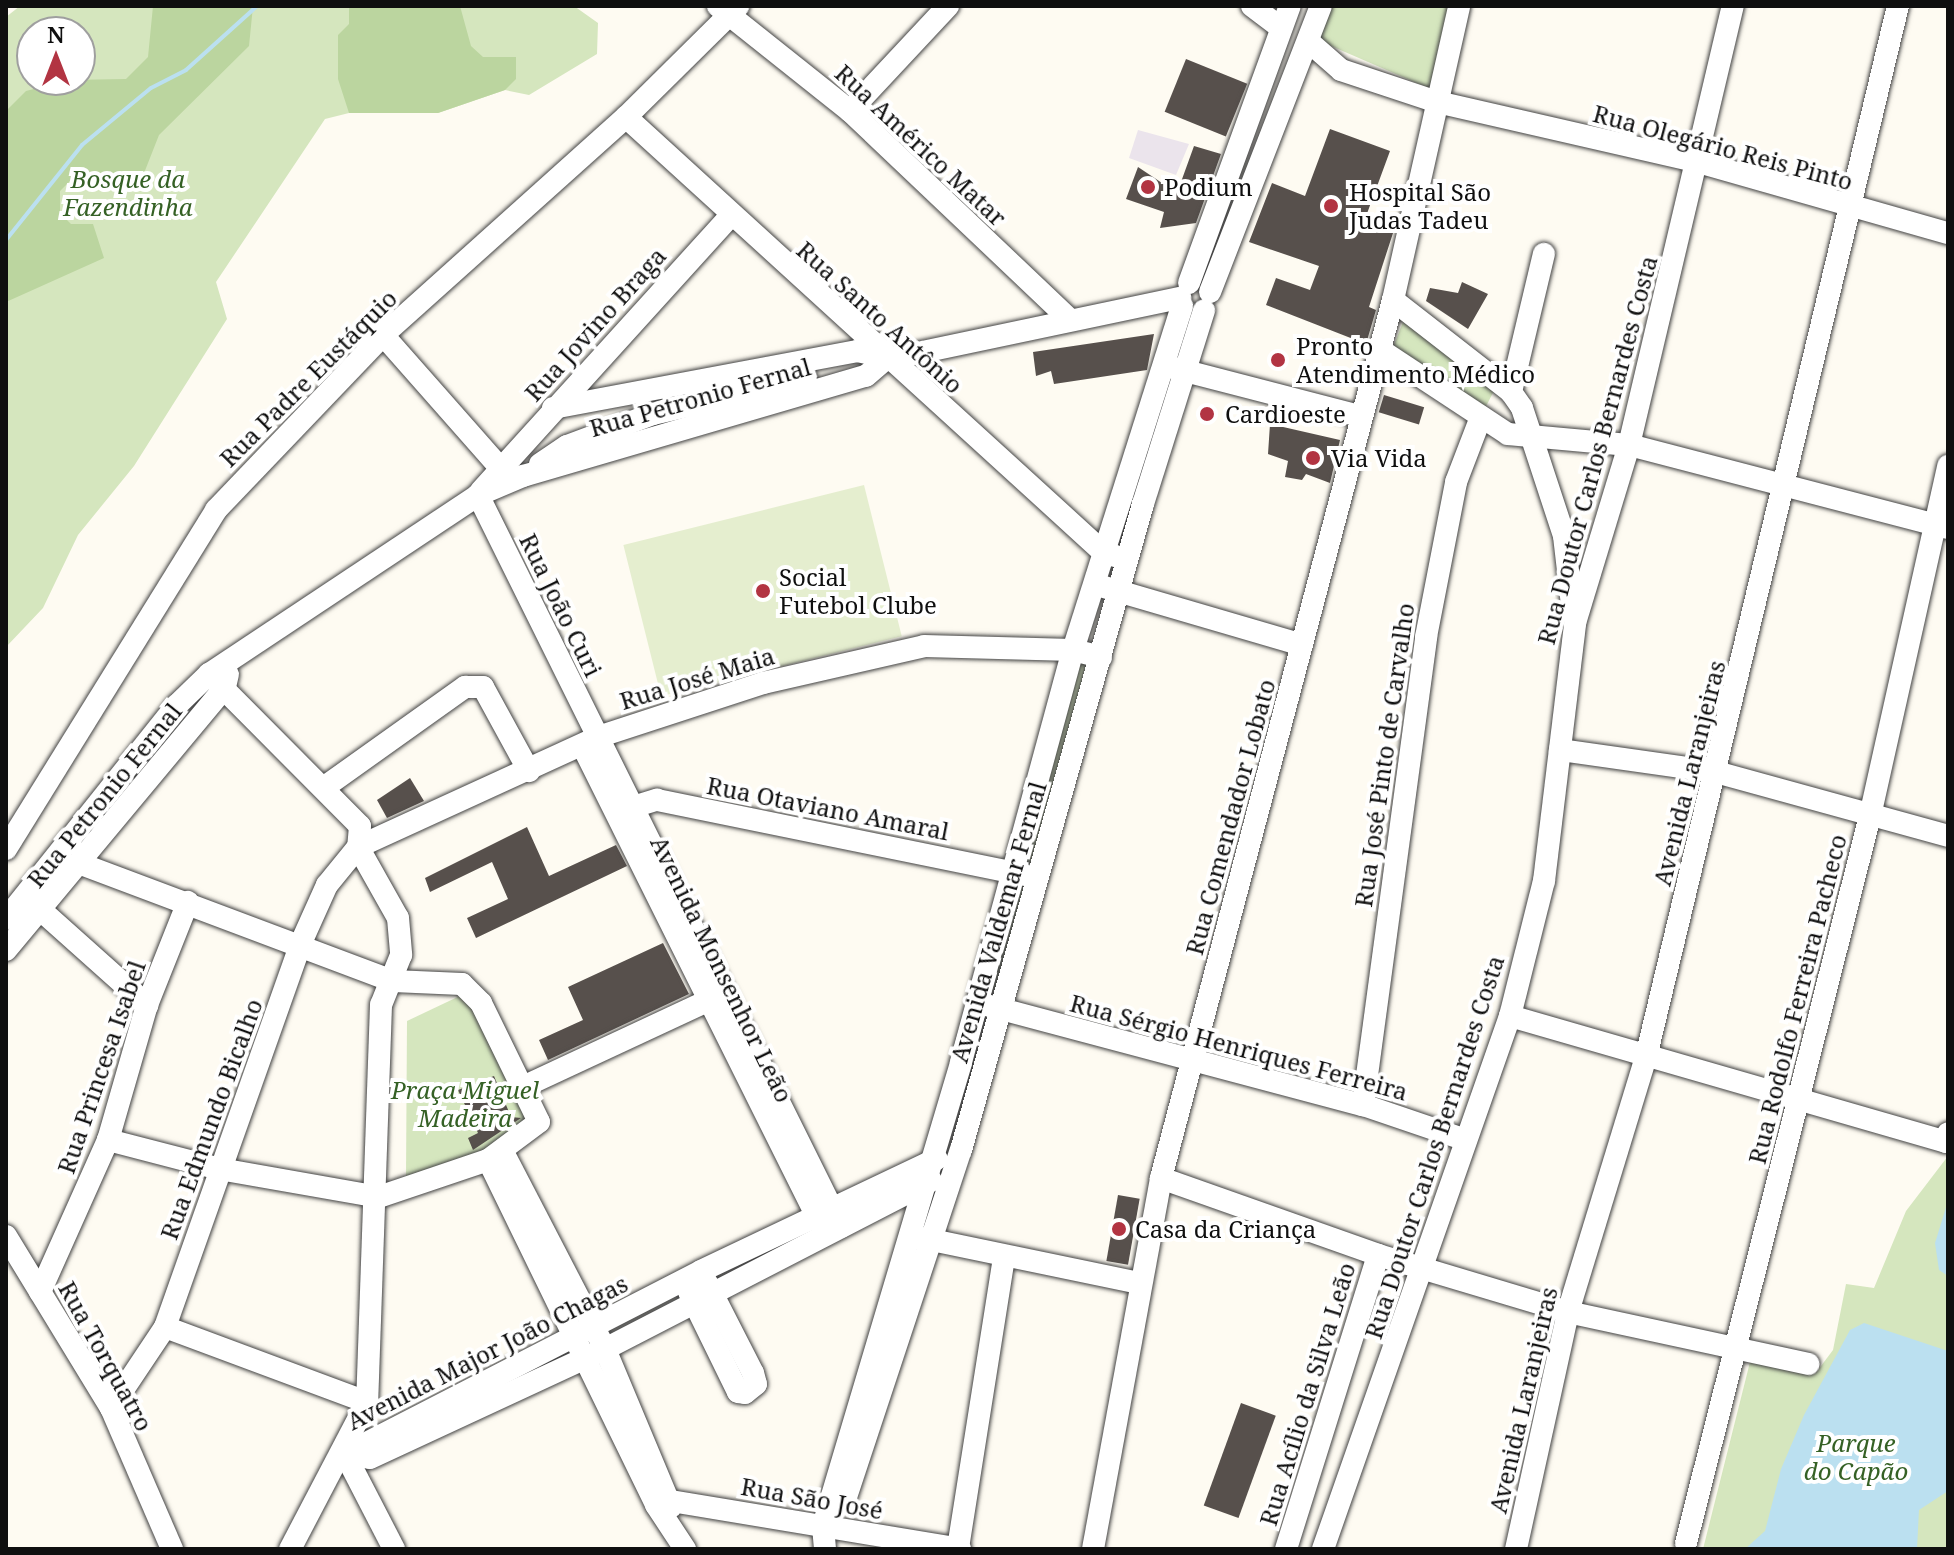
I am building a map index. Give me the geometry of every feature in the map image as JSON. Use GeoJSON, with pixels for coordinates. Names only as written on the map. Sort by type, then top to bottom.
{"type":"FeatureCollection","features":[{"type":"Feature","properties":{"kind":"street"},"geometry":{"type":"LineString","coordinates":[[850,111],[948,6]]}},
{"type":"Feature","properties":{"kind":"street"},"geometry":{"type":"LineString","coordinates":[[1252,6],[1281,28]]}},
{"type":"Feature","properties":{"kind":"street"},"geometry":{"type":"LineString","coordinates":[[1193,298],[1208,233],[1290,6]]}},
{"type":"Feature","properties":{"kind":"street"},"geometry":{"type":"LineString","coordinates":[[1193,298],[1229,242],[1321,6]]}},
{"type":"Feature","properties":{"kind":"street","name":"Rua Comendador Lobato"},"geometry":{"type":"LineString","coordinates":[[1093,1549],[1161,1178],[1393,300],[1459,6]]}},
{"type":"Feature","properties":{"kind":"street","name":"Rua Doutor Carlos Bernardes Costa"},"geometry":{"type":"LineString","coordinates":[[1323,1549],[1422,1269],[1463,1139],[1510,1016],[1544,881],[1575,623],[1629,445],[1733,6]]}},
{"type":"Feature","properties":{"kind":"street","name":"Avenida Laranjeiras"},"geometry":{"type":"LineString","coordinates":[[1516,1549],[1568,1312],[1646,1057],[1787,482],[1848,208],[1898,6]]}},
{"type":"Feature","properties":{"kind":"street","name":"Rua Américo Matar"},"geometry":{"type":"LineString","coordinates":[[730,9],[850,111],[1068,318]]}},
{"type":"Feature","properties":{"kind":"street","name":"Rua Padre Eustáquio"},"geometry":{"type":"LineString","coordinates":[[6,849],[216,510],[383,335],[626,117],[730,9]]}},
{"type":"Feature","properties":{"kind":"street","name":"Rua Olegário Reis Pinto"},"geometry":{"type":"LineString","coordinates":[[1281,28],[1290,45],[1308,41],[1341,70],[1437,102],[1698,162],[1848,208],[1948,233]]}},
{"type":"Feature","properties":{"kind":"street"},"geometry":{"type":"LineString","coordinates":[[1260,87],[1285,97]]}},
{"type":"Feature","properties":{"kind":"street","name":"Rua Santo Antônio"},"geometry":{"type":"LineString","coordinates":[[626,117],[730,216],[1103,552]]}},
{"type":"Feature","properties":{"kind":"street"},"geometry":{"type":"LineString","coordinates":[[1219,203],[1241,211]]}},
{"type":"Feature","properties":{"kind":"street","name":"Rua Jovino Braga"},"geometry":{"type":"LineString","coordinates":[[512,472],[553,408],[730,216]]}},
{"type":"Feature","properties":{"kind":"street"},"geometry":{"type":"LineString","coordinates":[[1208,233],[1229,242]]}},
{"type":"Feature","properties":{"kind":"street"},"geometry":{"type":"LineString","coordinates":[[1511,392],[1544,254]]}},
{"type":"Feature","properties":{"kind":"street","name":"Rua Petronio Fernal"},"geometry":{"type":"LineString","coordinates":[[6,919],[176,706],[512,472],[567,446],[653,414],[1068,318],[1193,298]]}},
{"type":"Feature","properties":{"kind":"street","name":"Avenida Valdemar Fernal"},"geometry":{"type":"LineString","coordinates":[[902,1292],[933,1242],[961,1150],[977,1002],[1073,650],[1134,447],[1161,364],[1193,298]]}},
{"type":"Feature","properties":{"kind":"street","name":"Avenida Valdemar Fernal"},"geometry":{"type":"LineString","coordinates":[[828,1536],[902,1292],[910,1232],[928,1172],[999,1009],[1184,371],[1193,298]]}},
{"type":"Feature","properties":{"kind":"street"},"geometry":{"type":"LineString","coordinates":[[1393,300],[1511,392],[1531,434],[1564,536],[1575,623]]}},
{"type":"Feature","properties":{"kind":"street"},"geometry":{"type":"LineString","coordinates":[[383,335],[512,472]]}},
{"type":"Feature","properties":{"kind":"street"},"geometry":{"type":"LineString","coordinates":[[1379,349],[1508,434],[1629,445],[1787,482],[1941,527]]}},
{"type":"Feature","properties":{"kind":"street","name":"Rua Petronio Fernal"},"geometry":{"type":"LineString","coordinates":[[553,408],[696,384],[857,351],[887,358]]}},
{"type":"Feature","properties":{"kind":"street","name":"Rua Petronio Fernal"},"geometry":{"type":"LineString","coordinates":[[512,472],[866,376],[887,358]]}},
{"type":"Feature","properties":{"kind":"street"},"geometry":{"type":"LineString","coordinates":[[1161,364],[1360,416]]}},
{"type":"Feature","properties":{"kind":"street","name":"Rua Petronio Fernal"},"geometry":{"type":"LineString","coordinates":[[653,414],[696,384]]}},
{"type":"Feature","properties":{"kind":"street"},"geometry":{"type":"LineString","coordinates":[[1150,397],[1173,403]]}},
{"type":"Feature","properties":{"kind":"street","name":"Rua José Pinto de Carvalho"},"geometry":{"type":"LineString","coordinates":[[1363,1105],[1426,637],[1456,482],[1481,417]]}},
{"type":"Feature","properties":{"kind":"street"},"geometry":{"type":"LineString","coordinates":[[1134,447],[1158,453]]}},
{"type":"Feature","properties":{"kind":"street","name":"Rua Rodolfo Ferreira Pacheco"},"geometry":{"type":"LineString","coordinates":[[1686,1543],[1941,527],[1948,466]]}},
{"type":"Feature","properties":{"kind":"street","name":"Rua João Curi"},"geometry":{"type":"LineString","coordinates":[[478,495],[590,741]]}},
{"type":"Feature","properties":{"kind":"street"},"geometry":{"type":"LineString","coordinates":[[1119,497],[1143,504]]}},
{"type":"Feature","properties":{"kind":"street"},"geometry":{"type":"LineString","coordinates":[[1103,552],[1127,559]]}},
{"type":"Feature","properties":{"kind":"street"},"geometry":{"type":"LineString","coordinates":[[1093,584],[1302,645]]}},
{"type":"Feature","properties":{"kind":"street","name":"Rua José Maia"},"geometry":{"type":"LineString","coordinates":[[358,847],[590,741],[664,711],[896,650],[1073,650],[1101,657]]}},
{"type":"Feature","properties":{"kind":"street"},"geometry":{"type":"LineString","coordinates":[[222,675],[360,826],[358,847],[398,918],[401,955],[381,1005],[379,1197],[367,1402],[345,1454],[290,1549]]}},
{"type":"Feature","properties":{"kind":"street","name":"Rua Petronio Fernal"},"geometry":{"type":"LineString","coordinates":[[6,950],[43,912],[81,864],[222,675]]}},
{"type":"Feature","properties":{"kind":"street"},"geometry":{"type":"LineString","coordinates":[[326,786],[465,687],[483,687],[529,771]]}},
{"type":"Feature","properties":{"kind":"street"},"geometry":{"type":"LineString","coordinates":[[1058,709],[1083,715]]}},
{"type":"Feature","properties":{"kind":"street","name":"Avenida Monsenhor Leão"},"geometry":{"type":"LineString","coordinates":[[590,741],[829,1222]]}},
{"type":"Feature","properties":{"kind":"street"},"geometry":{"type":"LineString","coordinates":[[1560,750],[1716,772],[1948,836]]}},
{"type":"Feature","properties":{"kind":"street"},"geometry":{"type":"LineString","coordinates":[[1044,761],[1068,768]]}},
{"type":"Feature","properties":{"kind":"street","name":"Rua Otaviano Amaral"},"geometry":{"type":"LineString","coordinates":[[624,810],[657,800],[1037,878]]}},
{"type":"Feature","properties":{"kind":"street"},"geometry":{"type":"LineString","coordinates":[[1030,812],[1054,818]]}},
{"type":"Feature","properties":{"kind":"street","name":"Rua Edmundo Bicalho"},"geometry":{"type":"LineString","coordinates":[[111,1408],[165,1327],[300,945],[327,885],[358,847]]}},
{"type":"Feature","properties":{"kind":"street"},"geometry":{"type":"LineString","coordinates":[[81,864],[393,981],[462,984],[472,991],[525,1086],[539,1122],[496,1156],[379,1197],[220,1169],[108,1140]]}},
{"type":"Feature","properties":{"kind":"street","name":"Rua Princesa Isabel"},"geometry":{"type":"LineString","coordinates":[[40,1292],[108,1140],[147,1005],[188,902]]}},
{"type":"Feature","properties":{"kind":"street"},"geometry":{"type":"LineString","coordinates":[[43,912],[147,1005]]}},
{"type":"Feature","properties":{"kind":"street"},"geometry":{"type":"LineString","coordinates":[[998,929],[1020,935]]}},
{"type":"Feature","properties":{"kind":"street"},"geometry":{"type":"LineString","coordinates":[[525,1086],[718,996]]}},
{"type":"Feature","properties":{"kind":"street","name":"Rua Sérgio Henriques Ferreira"},"geometry":{"type":"LineString","coordinates":[[977,1002],[1192,1062],[1363,1105],[1463,1139]]}},
{"type":"Feature","properties":{"kind":"street"},"geometry":{"type":"LineString","coordinates":[[1510,1016],[1646,1057],[1947,1138]]}},
{"type":"Feature","properties":{"kind":"street"},"geometry":{"type":"LineString","coordinates":[[928,1172],[961,1150]]}},
{"type":"Feature","properties":{"kind":"street"},"geometry":{"type":"LineString","coordinates":[[496,1156],[597,1353],[685,1549]]}},
{"type":"Feature","properties":{"kind":"street"},"geometry":{"type":"LineString","coordinates":[[928,1172],[953,1173]]}},
{"type":"Feature","properties":{"kind":"street","name":"Avenida Major João Chagas"},"geometry":{"type":"LineString","coordinates":[[345,1454],[469,1399],[597,1353],[704,1298],[829,1222],[928,1172]]}},
{"type":"Feature","properties":{"kind":"street"},"geometry":{"type":"LineString","coordinates":[[1161,1178],[1378,1255],[1568,1312],[1738,1345],[1808,1364]]}},
{"type":"Feature","properties":{"kind":"street","name":"Avenida Major João Chagas"},"geometry":{"type":"LineString","coordinates":[[469,1399],[585,1331],[692,1275],[829,1222]]}},
{"type":"Feature","properties":{"kind":"street"},"geometry":{"type":"LineString","coordinates":[[910,1232],[933,1242],[1140,1283]]}},
{"type":"Feature","properties":{"kind":"street","name":"Rua Torquatro"},"geometry":{"type":"LineString","coordinates":[[6,1236],[111,1408],[172,1549]]}},
{"type":"Feature","properties":{"kind":"street","name":"Rua Acílio da Silva Leão"},"geometry":{"type":"LineString","coordinates":[[1286,1549],[1378,1255]]}},
{"type":"Feature","properties":{"kind":"street"},"geometry":{"type":"LineString","coordinates":[[959,1549],[1004,1257]]}},
{"type":"Feature","properties":{"kind":"street"},"geometry":{"type":"LineString","coordinates":[[692,1275],[704,1298]]}},
{"type":"Feature","properties":{"kind":"street"},"geometry":{"type":"LineString","coordinates":[[165,1327],[367,1402]]}},
{"type":"Feature","properties":{"kind":"street"},"geometry":{"type":"LineString","coordinates":[[345,1454],[394,1549]]}},
{"type":"Feature","properties":{"kind":"street","name":"Rua São José"},"geometry":{"type":"LineString","coordinates":[[664,1503],[828,1536],[959,1549]]}},
{"type":"Feature","properties":{"kind":"shaded area"},"geometry":{"type":"Polygon","coordinates":[[[1138,130],[1189,144],[1176,175],[1129,158],[1138,130]]]}},
{"type":"Feature","properties":{"kind":"green space","name":"Bosque da Fazendinha"},"geometry":{"type":"Polygon","coordinates":[[[20,6],[574,6],[598,23],[597,54],[529,95],[505,90],[438,113],[349,113],[325,119],[216,282],[227,319],[134,466],[78,535],[43,608],[6,647],[6,17],[20,6]]]}},
{"type":"Feature","properties":{"kind":"green space"},"geometry":{"type":"Polygon","coordinates":[[[153,6],[253,6],[249,46],[159,135],[137,191],[115,180],[71,180],[60,191],[60,213],[71,224],[93,224],[104,258],[6,302],[6,111],[21,96],[96,96],[96,80],[126,79],[148,57],[153,6]]]}},
{"type":"Feature","properties":{"kind":"green space"},"geometry":{"type":"Polygon","coordinates":[[[349,6],[460,6],[471,46],[483,57],[516,57],[516,79],[505,90],[438,113],[349,113],[338,79],[338,35],[349,24],[349,6]]]}},
{"type":"Feature","properties":{"kind":"green space"},"geometry":{"type":"Polygon","coordinates":[[[1327,6],[1453,6],[1435,91],[1315,39],[1327,6]]]}},
{"type":"Feature","properties":{"kind":"green space"},"geometry":{"type":"Polygon","coordinates":[[[1403,322],[1496,387],[1483,412],[1390,355],[1403,322]]]}},
{"type":"Feature","properties":{"kind":"green space","name":"Social Futebol Clube"},"geometry":{"type":"Polygon","coordinates":[[[864,485],[902,636],[661,696],[623,545],[864,485]]]}},
{"type":"Feature","properties":{"kind":"green space"},"geometry":{"type":"Polygon","coordinates":[[[1074,651],[1099,658],[997,992],[987,990],[1074,651]]]}},
{"type":"Feature","properties":{"kind":"green space","name":"Praça Miguel Madeira"},"geometry":{"type":"Polygon","coordinates":[[[466,993],[535,1118],[489,1157],[406,1176],[407,1021],[466,993]]]}},
{"type":"Feature","properties":{"kind":"green space","name":"Parque do Capão"},"geometry":{"type":"Polygon","coordinates":[[[1948,1156],[1948,1549],[1703,1549],[1752,1354],[1815,1374],[1833,1350],[1846,1284],[1874,1288],[1906,1211],[1948,1156]]]}},
{"type":"Feature","properties":{"kind":"water"},"geometry":{"type":"Polygon","coordinates":[[[1948,1201],[1948,1276],[1939,1270],[1935,1243],[1948,1201]]]}},
{"type":"Feature","properties":{"kind":"water"},"geometry":{"type":"Polygon","coordinates":[[[1864,1323],[1948,1351],[1948,1491],[1919,1510],[1917,1549],[1745,1549],[1765,1531],[1781,1469],[1804,1415],[1850,1330],[1864,1323]]]}},
{"type":"Feature","properties":{"kind":"building"},"geometry":{"type":"Polygon","coordinates":[[[1186,59],[1247,84],[1226,137],[1165,112],[1186,59]]]}},
{"type":"Feature","properties":{"kind":"building","name":"Hospital São Judas Tadeu"},"geometry":{"type":"Polygon","coordinates":[[[1330,129],[1390,151],[1365,219],[1394,230],[1369,307],[1376,310],[1366,344],[1266,305],[1276,278],[1310,290],[1319,266],[1249,242],[1272,183],[1305,196],[1330,129]]]}},
{"type":"Feature","properties":{"kind":"building"},"geometry":{"type":"Polygon","coordinates":[[[1194,146],[1221,154],[1196,223],[1160,228],[1164,212],[1126,199],[1138,167],[1177,193],[1194,146]]]}},
{"type":"Feature","properties":{"kind":"building"},"geometry":{"type":"Polygon","coordinates":[[[1462,282],[1488,294],[1468,329],[1426,301],[1430,288],[1458,293],[1462,282]]]}},
{"type":"Feature","properties":{"kind":"building"},"geometry":{"type":"Polygon","coordinates":[[[1154,334],[1147,370],[1054,384],[1051,371],[1036,376],[1033,352],[1154,334]]]}},
{"type":"Feature","properties":{"kind":"building"},"geometry":{"type":"Polygon","coordinates":[[[1384,395],[1424,407],[1419,424],[1379,412],[1384,395]]]}},
{"type":"Feature","properties":{"kind":"building","name":"Via Vida"},"geometry":{"type":"Polygon","coordinates":[[[1270,424],[1340,440],[1330,483],[1306,474],[1302,480],[1285,477],[1288,461],[1268,454],[1270,424]]]}},
{"type":"Feature","properties":{"kind":"building"},"geometry":{"type":"Polygon","coordinates":[[[410,778],[424,801],[387,818],[377,800],[410,778]]]}},
{"type":"Feature","properties":{"kind":"building"},"geometry":{"type":"Polygon","coordinates":[[[527,827],[549,876],[616,845],[627,866],[476,938],[467,918],[508,899],[492,862],[430,892],[425,878],[527,827]]]}},
{"type":"Feature","properties":{"kind":"building"},"geometry":{"type":"Polygon","coordinates":[[[663,943],[689,994],[548,1060],[539,1040],[583,1020],[568,987],[663,943]]]}},
{"type":"Feature","properties":{"kind":"building"},"geometry":{"type":"Polygon","coordinates":[[[494,1076],[511,1117],[521,1118],[473,1150],[468,1138],[478,1133],[458,1090],[494,1076]]]}},
{"type":"Feature","properties":{"kind":"building","name":"Casa da Criança"},"geometry":{"type":"Polygon","coordinates":[[[1118,1195],[1140,1199],[1128,1265],[1106,1261],[1118,1195]]]}},
{"type":"Feature","properties":{"kind":"building"},"geometry":{"type":"Polygon","coordinates":[[[1241,1403],[1276,1416],[1238,1518],[1204,1505],[1241,1403]]]}},
{"type":"Feature","properties":{"kind":"waterway"},"geometry":{"type":"LineString","coordinates":[[6,240],[82,145],[151,88],[186,70],[257,6]]}},
{"type":"Feature","properties":{"kind":"place","name":"Podium"},"geometry":{"type":"Point","coordinates":[1148,187]}},
{"type":"Feature","properties":{"kind":"place","name":"Hospital São Judas Tadeu"},"geometry":{"type":"Point","coordinates":[1331,206]}},
{"type":"Feature","properties":{"kind":"place","name":"Pronto Atendimento Médico"},"geometry":{"type":"Point","coordinates":[1278,360]}},
{"type":"Feature","properties":{"kind":"place","name":"Cardioeste"},"geometry":{"type":"Point","coordinates":[1207,414]}},
{"type":"Feature","properties":{"kind":"place","name":"Via Vida"},"geometry":{"type":"Point","coordinates":[1313,458]}},
{"type":"Feature","properties":{"kind":"place","name":"Social Futebol Clube"},"geometry":{"type":"Point","coordinates":[763,591]}},
{"type":"Feature","properties":{"kind":"place","name":"Casa da Criança"},"geometry":{"type":"Point","coordinates":[1119,1229]}}]}
